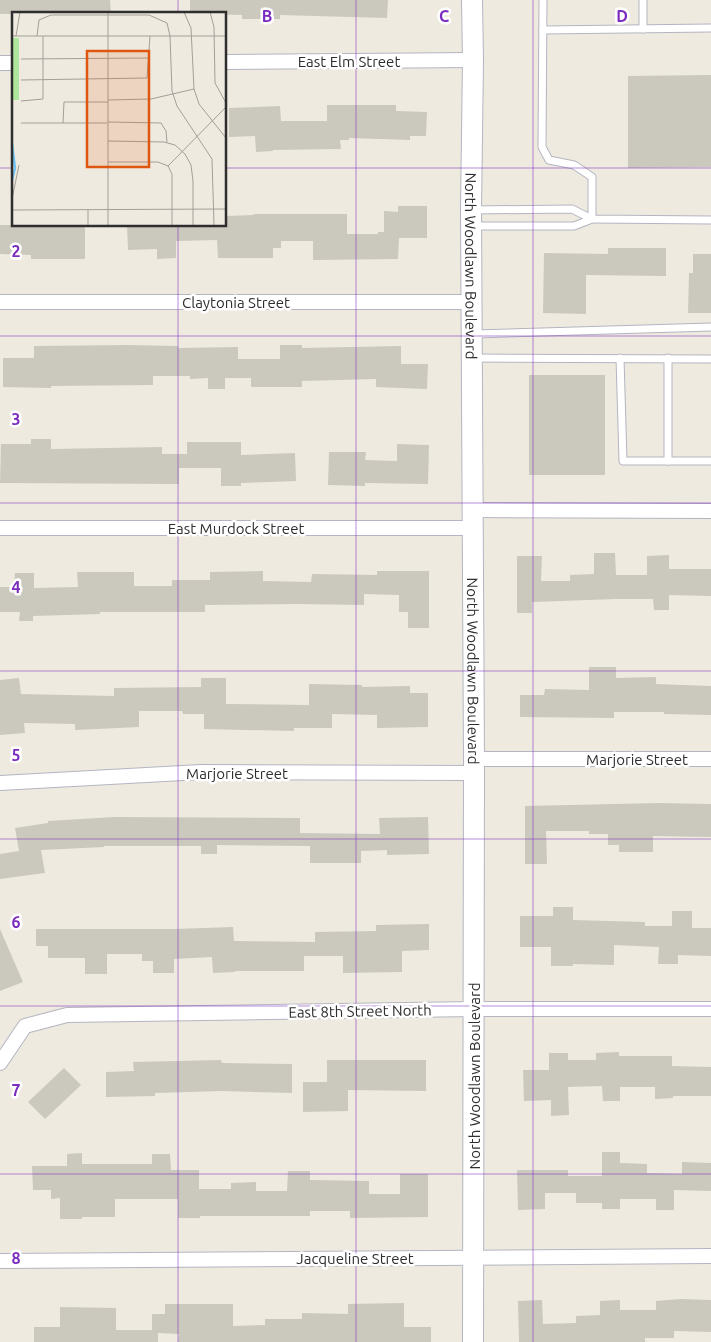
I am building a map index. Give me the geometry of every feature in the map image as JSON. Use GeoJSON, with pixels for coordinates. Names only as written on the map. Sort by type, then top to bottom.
{"type":"FeatureCollection","features":[{"type":"Feature","properties":{"kind":"main road","name":"North Woodlawn Boulevard"},"geometry":{"type":"LineString","coordinates":[[472,0],[474,60],[472,218],[474,766],[473,1342]]}},
{"type":"Feature","properties":{"kind":"street","name":"East Elm Street"},"geometry":{"type":"LineString","coordinates":[[226,62],[474,60]]}},
{"type":"Feature","properties":{"kind":"street","name":"Claytonia Street"},"geometry":{"type":"LineString","coordinates":[[0,302],[472,302]]}},
{"type":"Feature","properties":{"kind":"street","name":"East Murdock Street"},"geometry":{"type":"LineString","coordinates":[[0,528],[473,519],[711,511]]}},
{"type":"Feature","properties":{"kind":"street","name":"Marjorie Street"},"geometry":{"type":"LineString","coordinates":[[0,783],[202,772],[711,759]]}},
{"type":"Feature","properties":{"kind":"street","name":"East 8th Street North"},"geometry":{"type":"LineString","coordinates":[[0,1063],[24,1026],[67,1015],[474,1009],[711,1009]]}},
{"type":"Feature","properties":{"kind":"street","name":"Jacqueline Street"},"geometry":{"type":"LineString","coordinates":[[0,1261],[711,1256]]}},
{"type":"Feature","properties":{"kind":"lane"},"geometry":{"type":"LineString","coordinates":[[543,0],[542,147],[549,160],[574,164],[592,177],[592,219]]}},
{"type":"Feature","properties":{"kind":"lane"},"geometry":{"type":"LineString","coordinates":[[643,0],[643,29]]}},
{"type":"Feature","properties":{"kind":"lane"},"geometry":{"type":"LineString","coordinates":[[543,30],[711,28]]}},
{"type":"Feature","properties":{"kind":"lane"},"geometry":{"type":"LineString","coordinates":[[472,218],[572,210],[592,219]]}},
{"type":"Feature","properties":{"kind":"lane"},"geometry":{"type":"LineString","coordinates":[[472,218],[574,226],[592,219],[711,220]]}},
{"type":"Feature","properties":{"kind":"lane"},"geometry":{"type":"LineString","coordinates":[[472,334],[711,327]]}},
{"type":"Feature","properties":{"kind":"lane"},"geometry":{"type":"LineString","coordinates":[[472,358],[711,359]]}},
{"type":"Feature","properties":{"kind":"lane"},"geometry":{"type":"LineString","coordinates":[[620,358],[623,461],[711,461]]}},
{"type":"Feature","properties":{"kind":"lane"},"geometry":{"type":"LineString","coordinates":[[668,358],[668,461]]}},
{"type":"Feature","properties":{"kind":"building"},"geometry":{"type":"Polygon","coordinates":[[[0,0],[110,0],[111,12],[12,12],[12,14],[0,14],[0,0]]]}},
{"type":"Feature","properties":{"kind":"building"},"geometry":{"type":"Polygon","coordinates":[[[190,0],[388,0],[387,18],[280,15],[280,19],[242,19],[242,15],[226,15],[226,12],[190,12],[190,0]]]}},
{"type":"Feature","properties":{"kind":"building"},"geometry":{"type":"Polygon","coordinates":[[[711,75],[711,167],[628,168],[628,76],[711,75]]]}},
{"type":"Feature","properties":{"kind":"building"},"geometry":{"type":"Polygon","coordinates":[[[327,105],[396,105],[396,111],[427,112],[426,136],[410,136],[410,140],[349,138],[349,140],[340,140],[341,149],[256,152],[255,136],[229,137],[229,108],[280,106],[281,121],[327,121],[327,105]]]}},
{"type":"Feature","properties":{"kind":"building"},"geometry":{"type":"Polygon","coordinates":[[[398,206],[427,206],[427,238],[399,238],[398,259],[313,260],[313,241],[281,241],[281,248],[273,248],[273,258],[218,258],[217,240],[176,241],[176,258],[157,259],[157,249],[128,250],[127,226],[226,226],[226,216],[254,214],[347,214],[347,234],[378,234],[378,232],[384,232],[384,211],[398,212],[398,206]]]}},
{"type":"Feature","properties":{"kind":"building"},"geometry":{"type":"Polygon","coordinates":[[[0,225],[85,226],[85,259],[31,259],[31,255],[0,254],[0,225]]]}},
{"type":"Feature","properties":{"kind":"building"},"geometry":{"type":"Polygon","coordinates":[[[608,248],[666,248],[666,276],[586,275],[586,314],[543,313],[544,253],[608,254],[608,248]]]}},
{"type":"Feature","properties":{"kind":"building"},"geometry":{"type":"Polygon","coordinates":[[[693,254],[711,254],[711,313],[688,313],[689,273],[693,273],[693,254]]]}},
{"type":"Feature","properties":{"kind":"building"},"geometry":{"type":"Polygon","coordinates":[[[280,345],[302,345],[302,348],[401,346],[401,364],[428,364],[427,389],[376,387],[376,379],[302,381],[302,387],[251,387],[251,378],[225,378],[225,389],[208,389],[208,378],[190,379],[190,376],[153,376],[153,385],[51,386],[51,388],[3,387],[3,358],[34,358],[34,346],[178,346],[178,348],[238,347],[238,359],[280,359],[280,345]]]}},
{"type":"Feature","properties":{"kind":"building"},"geometry":{"type":"Polygon","coordinates":[[[529,375],[605,375],[605,475],[529,475],[529,375]]]}},
{"type":"Feature","properties":{"kind":"building"},"geometry":{"type":"Polygon","coordinates":[[[31,439],[51,439],[51,449],[162,447],[162,454],[187,454],[187,442],[241,442],[241,455],[295,453],[296,481],[241,483],[241,486],[221,486],[221,468],[179,468],[179,484],[0,483],[1,444],[31,444],[31,439]]]}},
{"type":"Feature","properties":{"kind":"building"},"geometry":{"type":"Polygon","coordinates":[[[397,444],[429,445],[428,484],[365,483],[365,486],[328,485],[329,452],[366,452],[365,460],[397,461],[397,444]]]}},
{"type":"Feature","properties":{"kind":"building"},"geometry":{"type":"Polygon","coordinates":[[[594,553],[615,553],[616,575],[647,575],[647,556],[669,555],[669,569],[711,569],[711,596],[669,595],[669,610],[654,610],[653,599],[616,599],[532,602],[532,613],[517,613],[517,556],[542,556],[541,581],[570,581],[570,575],[594,574],[594,553]]]}},
{"type":"Feature","properties":{"kind":"building"},"geometry":{"type":"Polygon","coordinates":[[[263,571],[263,581],[311,582],[312,574],[377,575],[377,571],[429,571],[429,628],[408,628],[408,612],[399,612],[399,595],[364,594],[364,605],[205,605],[205,612],[100,612],[100,614],[33,616],[33,621],[19,621],[20,612],[0,612],[0,587],[14,587],[15,573],[34,573],[34,588],[78,587],[77,572],[134,572],[134,586],[172,586],[172,580],[210,580],[210,572],[263,571]]]}},
{"type":"Feature","properties":{"kind":"building"},"geometry":{"type":"Polygon","coordinates":[[[589,667],[616,667],[616,678],[656,677],[656,684],[711,686],[711,715],[664,714],[664,712],[614,712],[614,718],[520,717],[520,695],[544,695],[545,689],[589,690],[589,667]]]}},
{"type":"Feature","properties":{"kind":"building"},"geometry":{"type":"Polygon","coordinates":[[[19,678],[21,694],[114,696],[114,688],[201,687],[201,678],[226,678],[226,704],[309,705],[309,684],[362,685],[362,687],[410,686],[410,693],[428,693],[428,727],[377,728],[377,715],[332,714],[332,728],[294,728],[294,731],[204,729],[204,714],[183,714],[182,711],[139,711],[139,727],[75,730],[75,724],[24,723],[25,733],[0,735],[0,680],[19,678]]]}},
{"type":"Feature","properties":{"kind":"building"},"geometry":{"type":"Polygon","coordinates":[[[659,803],[711,804],[711,837],[653,836],[653,852],[619,852],[619,845],[608,845],[608,834],[589,834],[589,831],[546,831],[547,864],[525,864],[525,806],[659,803]]]}},
{"type":"Feature","properties":{"kind":"building"},"geometry":{"type":"Polygon","coordinates":[[[114,817],[300,818],[300,833],[380,834],[379,818],[428,817],[429,854],[387,855],[387,850],[361,851],[361,863],[310,863],[310,846],[217,845],[217,854],[201,854],[201,846],[104,846],[41,850],[45,873],[0,879],[0,854],[19,851],[15,828],[48,823],[48,821],[114,817]]]}},
{"type":"Feature","properties":{"kind":"building"},"geometry":{"type":"Polygon","coordinates":[[[553,907],[573,907],[573,920],[645,922],[645,926],[672,926],[672,911],[692,911],[692,928],[711,928],[711,956],[678,955],[678,964],[658,964],[659,947],[614,945],[614,965],[573,964],[573,966],[551,966],[551,947],[520,947],[520,916],[553,916],[553,907]]]}},
{"type":"Feature","properties":{"kind":"building"},"geometry":{"type":"Polygon","coordinates":[[[429,924],[429,950],[402,951],[402,972],[343,973],[343,956],[304,956],[304,971],[235,971],[213,973],[212,957],[174,959],[174,973],[153,973],[153,961],[142,961],[142,954],[107,954],[107,974],[85,974],[85,958],[48,958],[48,946],[36,946],[36,929],[233,927],[234,941],[315,942],[315,932],[376,931],[376,925],[429,924]]]}},
{"type":"Feature","properties":{"kind":"building"},"geometry":{"type":"Polygon","coordinates":[[[0,929],[23,982],[0,991],[0,929]]]}},
{"type":"Feature","properties":{"kind":"building"},"geometry":{"type":"Polygon","coordinates":[[[619,1052],[619,1056],[672,1056],[672,1066],[711,1067],[711,1096],[673,1096],[673,1098],[655,1099],[655,1087],[620,1087],[620,1101],[603,1101],[602,1086],[568,1087],[569,1115],[551,1116],[551,1100],[524,1101],[523,1070],[549,1070],[549,1053],[568,1053],[568,1060],[596,1060],[596,1053],[619,1052]]]}},
{"type":"Feature","properties":{"kind":"building"},"geometry":{"type":"Polygon","coordinates":[[[221,1060],[222,1063],[292,1064],[292,1093],[222,1091],[155,1093],[155,1096],[106,1097],[106,1072],[134,1071],[133,1062],[221,1060]]]}},
{"type":"Feature","properties":{"kind":"building"},"geometry":{"type":"Polygon","coordinates":[[[327,1060],[426,1060],[426,1091],[348,1090],[348,1111],[303,1112],[303,1082],[327,1082],[327,1060]]]}},
{"type":"Feature","properties":{"kind":"building"},"geometry":{"type":"Polygon","coordinates":[[[64,1068],[81,1085],[45,1119],[28,1102],[64,1068]]]}},
{"type":"Feature","properties":{"kind":"building"},"geometry":{"type":"Polygon","coordinates":[[[602,1152],[620,1152],[620,1163],[647,1164],[647,1173],[682,1174],[682,1162],[711,1163],[711,1191],[674,1190],[674,1210],[656,1210],[656,1199],[620,1199],[620,1209],[602,1209],[602,1203],[576,1203],[576,1193],[545,1193],[545,1209],[518,1210],[517,1170],[568,1170],[568,1176],[602,1176],[602,1152]]]}},
{"type":"Feature","properties":{"kind":"building"},"geometry":{"type":"Polygon","coordinates":[[[82,1153],[82,1164],[152,1164],[152,1154],[170,1154],[171,1170],[199,1170],[199,1189],[231,1189],[231,1183],[256,1182],[256,1191],[287,1191],[288,1171],[310,1171],[310,1180],[369,1181],[369,1194],[400,1194],[400,1174],[428,1174],[428,1217],[350,1218],[350,1211],[310,1211],[310,1216],[200,1216],[200,1218],[178,1218],[178,1199],[115,1199],[115,1217],[60,1219],[60,1198],[51,1199],[51,1190],[33,1190],[32,1166],[67,1166],[67,1154],[82,1153]]]}},
{"type":"Feature","properties":{"kind":"building"},"geometry":{"type":"Polygon","coordinates":[[[681,1299],[711,1300],[711,1332],[674,1331],[674,1338],[645,1338],[645,1342],[519,1342],[518,1301],[542,1300],[543,1324],[576,1323],[576,1316],[600,1315],[600,1301],[620,1300],[620,1310],[656,1310],[656,1301],[681,1299]]]}},
{"type":"Feature","properties":{"kind":"building"},"geometry":{"type":"Polygon","coordinates":[[[404,1303],[404,1327],[431,1327],[431,1342],[178,1342],[179,1334],[158,1333],[158,1342],[34,1342],[34,1327],[60,1327],[60,1307],[116,1308],[116,1330],[152,1330],[152,1314],[165,1314],[165,1304],[233,1304],[233,1326],[265,1325],[265,1319],[302,1319],[302,1313],[348,1314],[348,1304],[404,1303]]]}}]}
